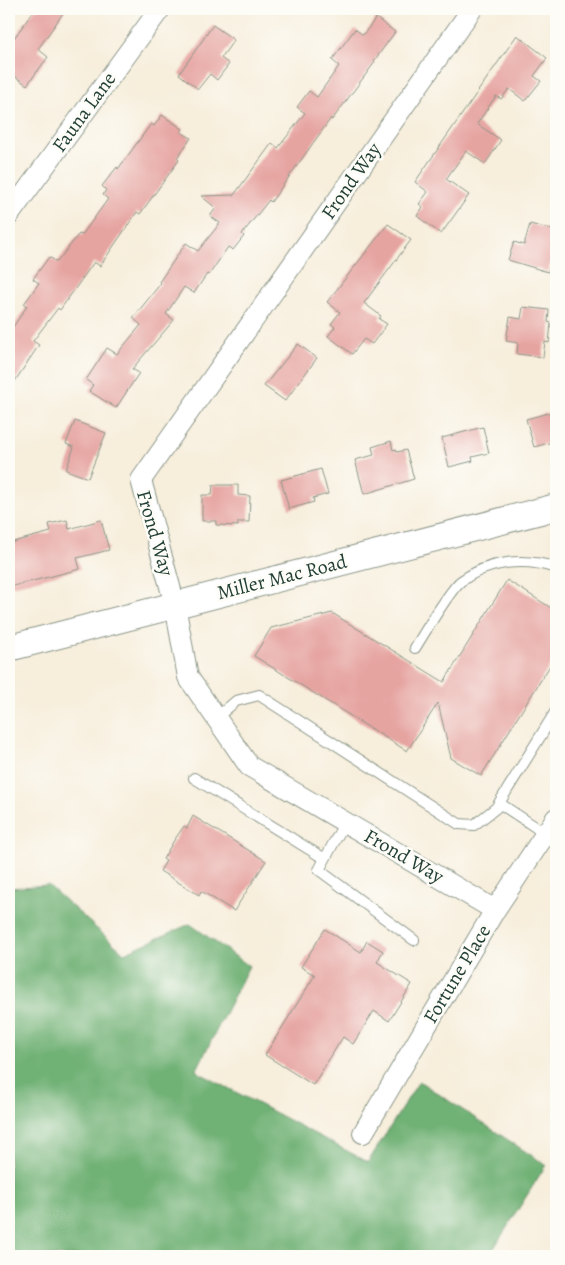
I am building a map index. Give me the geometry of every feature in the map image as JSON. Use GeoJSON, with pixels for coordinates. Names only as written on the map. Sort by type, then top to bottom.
{"type":"FeatureCollection","features":[{"type":"Feature","properties":{"kind":"street","name":"Fauna Lane"},"geometry":{"type":"LineString","coordinates":[[9,215],[160,9]]}},
{"type":"Feature","properties":{"kind":"street","name":"Frond Way"},"geometry":{"type":"LineString","coordinates":[[472,9],[141,480],[176,604],[188,677],[249,766],[496,910]]}},
{"type":"Feature","properties":{"kind":"street","name":"Miller Mac Road"},"geometry":{"type":"LineString","coordinates":[[9,648],[556,506]]}},
{"type":"Feature","properties":{"kind":"street","name":"Fortune Place"},"geometry":{"type":"LineString","coordinates":[[363,1133],[496,910],[551,826]]}},
{"type":"Feature","properties":{"kind":"lane"},"geometry":{"type":"LineString","coordinates":[[415,648],[460,582],[499,563],[536,561],[556,568]]}},
{"type":"Feature","properties":{"kind":"lane"},"geometry":{"type":"LineString","coordinates":[[216,718],[236,701],[259,695],[459,824],[474,825],[496,808],[556,711]]}},
{"type":"Feature","properties":{"kind":"lane"},"geometry":{"type":"LineString","coordinates":[[194,778],[325,859]]}},
{"type":"Feature","properties":{"kind":"lane"},"geometry":{"type":"LineString","coordinates":[[499,803],[551,826]]}},
{"type":"Feature","properties":{"kind":"lane"},"geometry":{"type":"LineString","coordinates":[[345,822],[319,870],[414,940]]}},
{"type":"Feature","properties":{"kind":"green space"},"geometry":{"type":"Polygon","coordinates":[[[48,885],[124,953],[190,924],[249,966],[196,1071],[368,1162],[419,1081],[546,1165],[489,1256],[9,1256],[9,888],[48,885]]]}},
{"type":"Feature","properties":{"kind":"building"},"geometry":{"type":"Polygon","coordinates":[[[35,9],[66,9],[38,49],[48,57],[27,85],[9,72],[9,45],[35,9]]]}},
{"type":"Feature","properties":{"kind":"building"},"geometry":{"type":"Polygon","coordinates":[[[376,18],[395,32],[375,62],[332,120],[331,118],[271,202],[269,200],[242,234],[244,236],[233,250],[228,247],[194,293],[184,287],[166,314],[174,320],[132,369],[139,373],[116,408],[89,391],[93,385],[86,380],[107,348],[117,354],[141,325],[133,318],[161,283],[159,282],[186,243],[198,251],[220,223],[210,216],[216,208],[201,196],[234,195],[272,143],[278,148],[305,113],[297,107],[309,91],[317,97],[339,66],[332,60],[355,29],[363,35],[376,18]]]}},
{"type":"Feature","properties":{"kind":"building"},"geometry":{"type":"Polygon","coordinates":[[[213,25],[234,40],[221,58],[229,64],[217,80],[210,74],[198,89],[179,74],[213,25]]]}},
{"type":"Feature","properties":{"kind":"building"},"geometry":{"type":"Polygon","coordinates":[[[517,35],[547,58],[534,76],[541,81],[525,101],[509,89],[501,99],[496,96],[477,124],[501,140],[485,164],[466,151],[446,179],[469,195],[441,234],[417,216],[423,207],[419,204],[428,192],[415,182],[517,35]]]}},
{"type":"Feature","properties":{"kind":"building"},"geometry":{"type":"Polygon","coordinates":[[[162,115],[183,129],[181,132],[191,138],[177,158],[179,160],[140,214],[137,212],[100,266],[94,262],[60,310],[58,308],[33,341],[39,345],[9,390],[9,333],[27,306],[24,304],[39,283],[33,279],[49,257],[57,262],[79,234],[82,235],[108,199],[103,195],[106,190],[102,186],[117,167],[118,169],[151,124],[154,126],[162,115]]]}},
{"type":"Feature","properties":{"kind":"building"},"geometry":{"type":"Polygon","coordinates":[[[388,224],[411,240],[364,303],[381,316],[379,319],[387,324],[372,344],[364,339],[352,354],[328,336],[335,327],[331,324],[340,312],[327,302],[388,224]]]}},
{"type":"Feature","properties":{"kind":"building"},"geometry":{"type":"Polygon","coordinates":[[[530,224],[556,231],[551,247],[555,248],[548,272],[508,260],[514,242],[524,245],[530,224]]]}},
{"type":"Feature","properties":{"kind":"building"},"geometry":{"type":"Polygon","coordinates":[[[523,307],[549,310],[548,322],[551,323],[549,343],[545,342],[543,357],[517,354],[518,343],[506,341],[510,317],[521,319],[523,307]]]}},
{"type":"Feature","properties":{"kind":"building"},"geometry":{"type":"Polygon","coordinates":[[[298,344],[317,358],[285,401],[264,386],[298,344]]]}},
{"type":"Feature","properties":{"kind":"building"},"geometry":{"type":"Polygon","coordinates":[[[556,411],[556,441],[534,447],[526,419],[556,411]]]}},
{"type":"Feature","properties":{"kind":"building"},"geometry":{"type":"Polygon","coordinates":[[[75,421],[106,433],[88,478],[66,470],[74,447],[66,444],[75,421]]]}},
{"type":"Feature","properties":{"kind":"building"},"geometry":{"type":"Polygon","coordinates":[[[483,427],[489,453],[472,457],[473,461],[449,467],[442,438],[483,427]]]}},
{"type":"Feature","properties":{"kind":"building"},"geometry":{"type":"Polygon","coordinates":[[[391,441],[393,450],[396,449],[397,452],[406,450],[414,479],[364,494],[355,460],[374,455],[372,447],[391,441]]]}},
{"type":"Feature","properties":{"kind":"building"},"geometry":{"type":"Polygon","coordinates":[[[321,469],[328,494],[313,498],[314,502],[289,509],[281,480],[321,469]]]}},
{"type":"Feature","properties":{"kind":"building"},"geometry":{"type":"Polygon","coordinates":[[[213,485],[238,485],[238,495],[250,496],[249,522],[238,522],[238,526],[216,525],[216,521],[202,521],[202,495],[212,495],[213,485]]]}},
{"type":"Feature","properties":{"kind":"building"},"geometry":{"type":"Polygon","coordinates":[[[67,520],[69,529],[101,520],[109,550],[77,558],[80,569],[9,587],[9,543],[51,532],[49,524],[67,520]]]}},
{"type":"Feature","properties":{"kind":"building"},"geometry":{"type":"Polygon","coordinates":[[[507,580],[556,611],[556,656],[481,776],[451,758],[438,703],[407,751],[254,656],[271,628],[332,613],[444,682],[507,580]]]}},
{"type":"Feature","properties":{"kind":"building"},"geometry":{"type":"Polygon","coordinates":[[[193,816],[266,861],[234,911],[201,891],[199,895],[160,871],[166,861],[163,859],[173,842],[184,826],[187,828],[193,816]]]}},
{"type":"Feature","properties":{"kind":"building"},"geometry":{"type":"Polygon","coordinates":[[[325,929],[361,952],[367,941],[383,951],[377,962],[412,984],[389,1021],[374,1011],[353,1044],[343,1037],[313,1085],[265,1055],[315,975],[301,967],[325,929]]]}}]}
